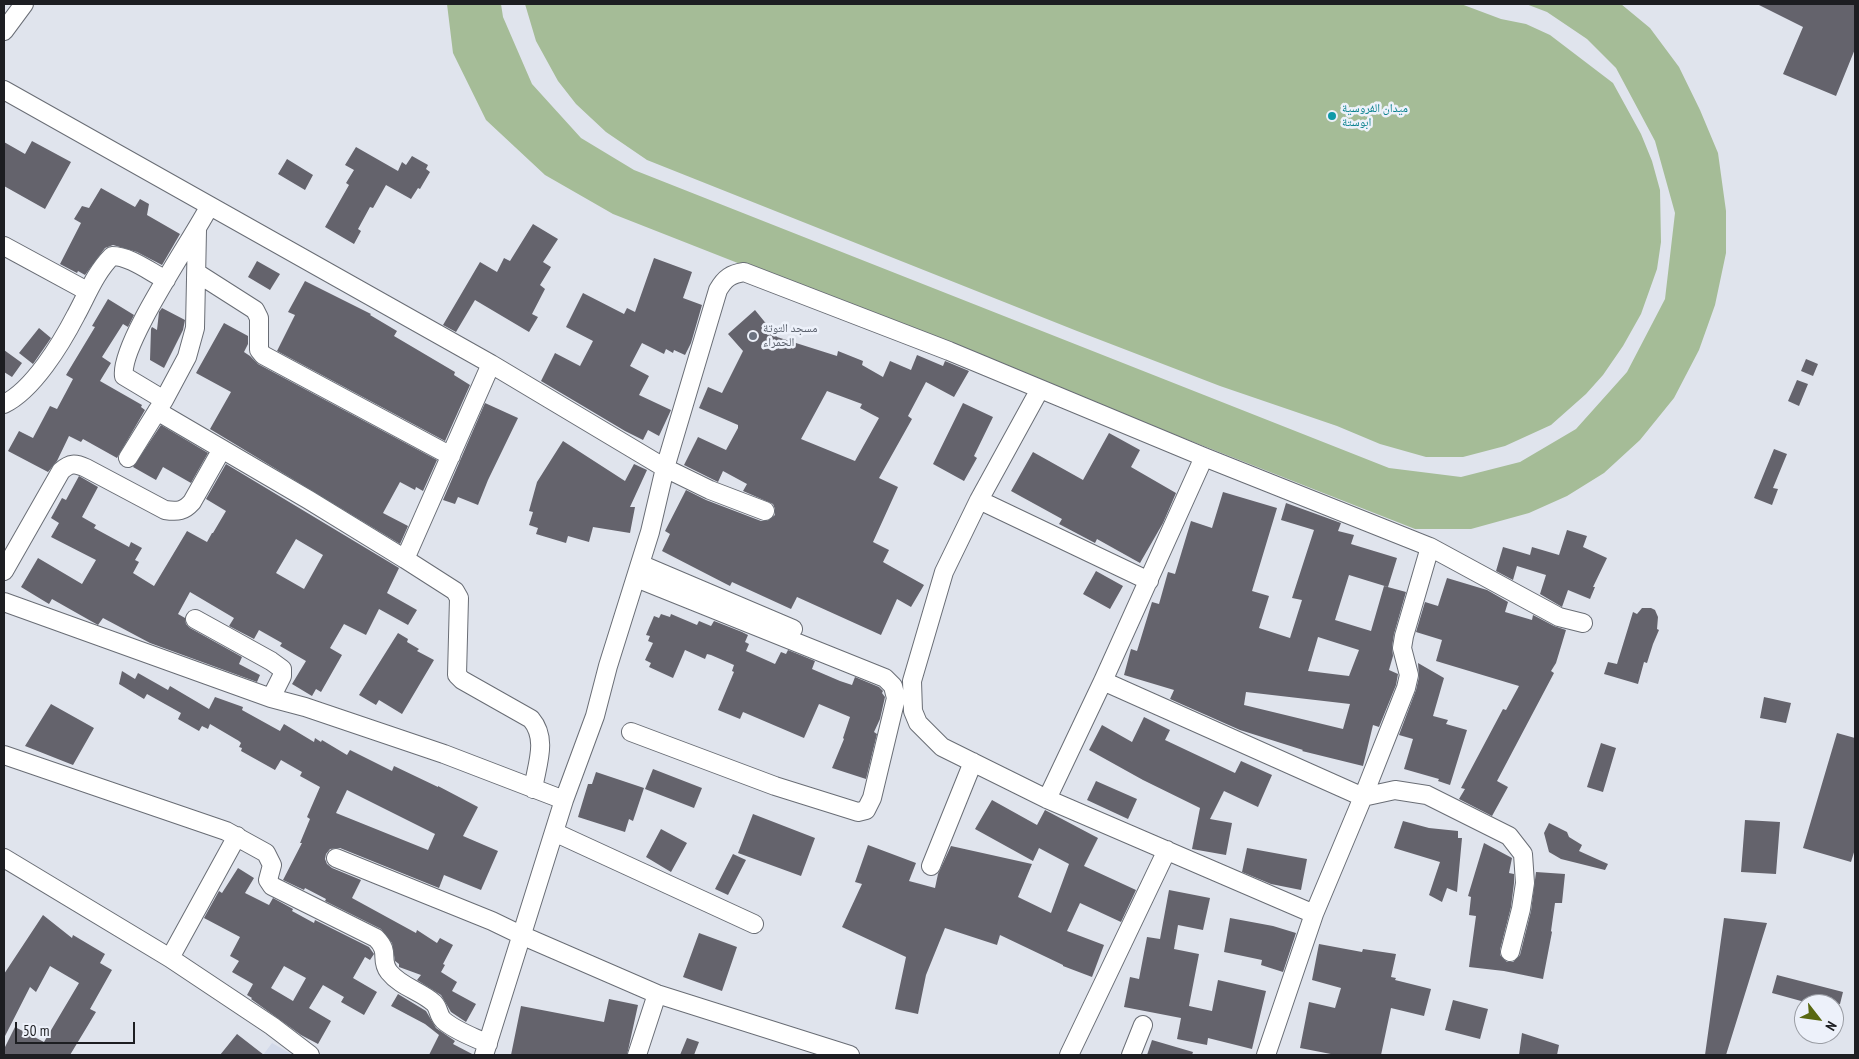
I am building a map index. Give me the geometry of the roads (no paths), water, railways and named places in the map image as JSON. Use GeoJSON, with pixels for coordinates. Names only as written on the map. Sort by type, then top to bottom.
{"type":"FeatureCollection","features":[{"type":"Feature","properties":{"kind":"street"},"geometry":{"type":"LineString","coordinates":[[4,31],[24,4]]}},
{"type":"Feature","properties":{"kind":"street"},"geometry":{"type":"LineString","coordinates":[[4,90],[209,207],[492,364],[665,468],[710,490],[765,511]]}},
{"type":"Feature","properties":{"kind":"street"},"geometry":{"type":"LineString","coordinates":[[209,207],[130,346],[123,370],[124,376],[222,449],[455,591],[458,598],[456,675],[531,719],[538,726],[542,739],[533,789]]}},
{"type":"Feature","properties":{"kind":"street"},"geometry":{"type":"LineString","coordinates":[[128,458],[161,405],[187,357],[195,328],[197,230]]}},
{"type":"Feature","properties":{"kind":"street"},"geometry":{"type":"LineString","coordinates":[[4,246],[87,291]]}},
{"type":"Feature","properties":{"kind":"street"},"geometry":{"type":"LineString","coordinates":[[4,404],[15,398],[34,378],[76,316],[87,291],[105,263],[112,256],[130,260],[166,280]]}},
{"type":"Feature","properties":{"kind":"street"},"geometry":{"type":"LineString","coordinates":[[4,755],[237,836],[266,853],[272,865],[268,880],[272,886],[376,938],[384,945],[385,960],[389,972],[399,982],[434,1004],[445,1022],[486,1050],[564,800],[595,716],[608,666],[650,532],[665,468],[718,290],[728,277],[744,272],[949,351],[1204,457],[1430,547],[1559,617],[1583,622]]}},
{"type":"Feature","properties":{"kind":"street"},"geometry":{"type":"LineString","coordinates":[[197,273],[255,310],[259,318],[259,350],[263,355],[451,456]]}},
{"type":"Feature","properties":{"kind":"street"},"geometry":{"type":"LineString","coordinates":[[405,559],[492,364]]}},
{"type":"Feature","properties":{"kind":"street"},"geometry":{"type":"LineString","coordinates":[[1040,389],[979,500],[944,572],[912,681],[913,711],[918,723],[942,747],[1047,799],[1314,914]]}},
{"type":"Feature","properties":{"kind":"street"},"geometry":{"type":"LineString","coordinates":[[4,571],[61,471],[69,464],[86,468],[165,510],[176,512],[186,510],[192,502],[222,449]]}},
{"type":"Feature","properties":{"kind":"street"},"geometry":{"type":"LineString","coordinates":[[1047,799],[1149,581],[1204,457]]}},
{"type":"Feature","properties":{"kind":"street"},"geometry":{"type":"LineString","coordinates":[[979,500],[1149,581]]}},
{"type":"Feature","properties":{"kind":"street"},"geometry":{"type":"LineString","coordinates":[[1266,1055],[1314,914],[1406,688],[1410,675],[1402,648],[1404,636],[1430,547]]}},
{"type":"Feature","properties":{"kind":"street"},"geometry":{"type":"LineString","coordinates":[[638,571],[912,681]]}},
{"type":"Feature","properties":{"kind":"street"},"geometry":{"type":"LineString","coordinates":[[631,732],[775,786],[858,812],[866,810],[872,798],[896,698],[893,686],[885,678],[638,571]]}},
{"type":"Feature","properties":{"kind":"street"},"geometry":{"type":"LineString","coordinates":[[4,602],[271,698],[305,707],[444,754],[564,800]]}},
{"type":"Feature","properties":{"kind":"street"},"geometry":{"type":"LineString","coordinates":[[195,619],[282,669],[282,676],[271,698]]}},
{"type":"Feature","properties":{"kind":"street"},"geometry":{"type":"LineString","coordinates":[[1103,681],[1363,797],[1395,790],[1427,795],[1509,836],[1523,854],[1524,882],[1521,909],[1510,952]]}},
{"type":"Feature","properties":{"kind":"street"},"geometry":{"type":"LineString","coordinates":[[931,866],[972,762]]}},
{"type":"Feature","properties":{"kind":"street"},"geometry":{"type":"LineString","coordinates":[[554,832],[754,924]]}},
{"type":"Feature","properties":{"kind":"street"},"geometry":{"type":"LineString","coordinates":[[170,958],[237,836]]}},
{"type":"Feature","properties":{"kind":"street"},"geometry":{"type":"LineString","coordinates":[[1069,1055],[1167,850]]}},
{"type":"Feature","properties":{"kind":"street"},"geometry":{"type":"LineString","coordinates":[[4,858],[170,958],[272,1026],[310,1055]]}},
{"type":"Feature","properties":{"kind":"street"},"geometry":{"type":"LineString","coordinates":[[336,858],[492,921],[657,994],[850,1055]]}},
{"type":"Feature","properties":{"kind":"street"},"geometry":{"type":"LineString","coordinates":[[637,1055],[657,994]]}},
{"type":"Feature","properties":{"kind":"street"},"geometry":{"type":"LineString","coordinates":[[1131,1055],[1143,1025]]}},
{"type":"Feature","properties":{"kind":"place","name":"ميدان الفروسية ابوستة"},"geometry":{"type":"Point","coordinates":[1332,116]}},
{"type":"Feature","properties":{"kind":"place","name":"مسجد التوتة الحمراء"},"geometry":{"type":"Point","coordinates":[753,336]}}]}
